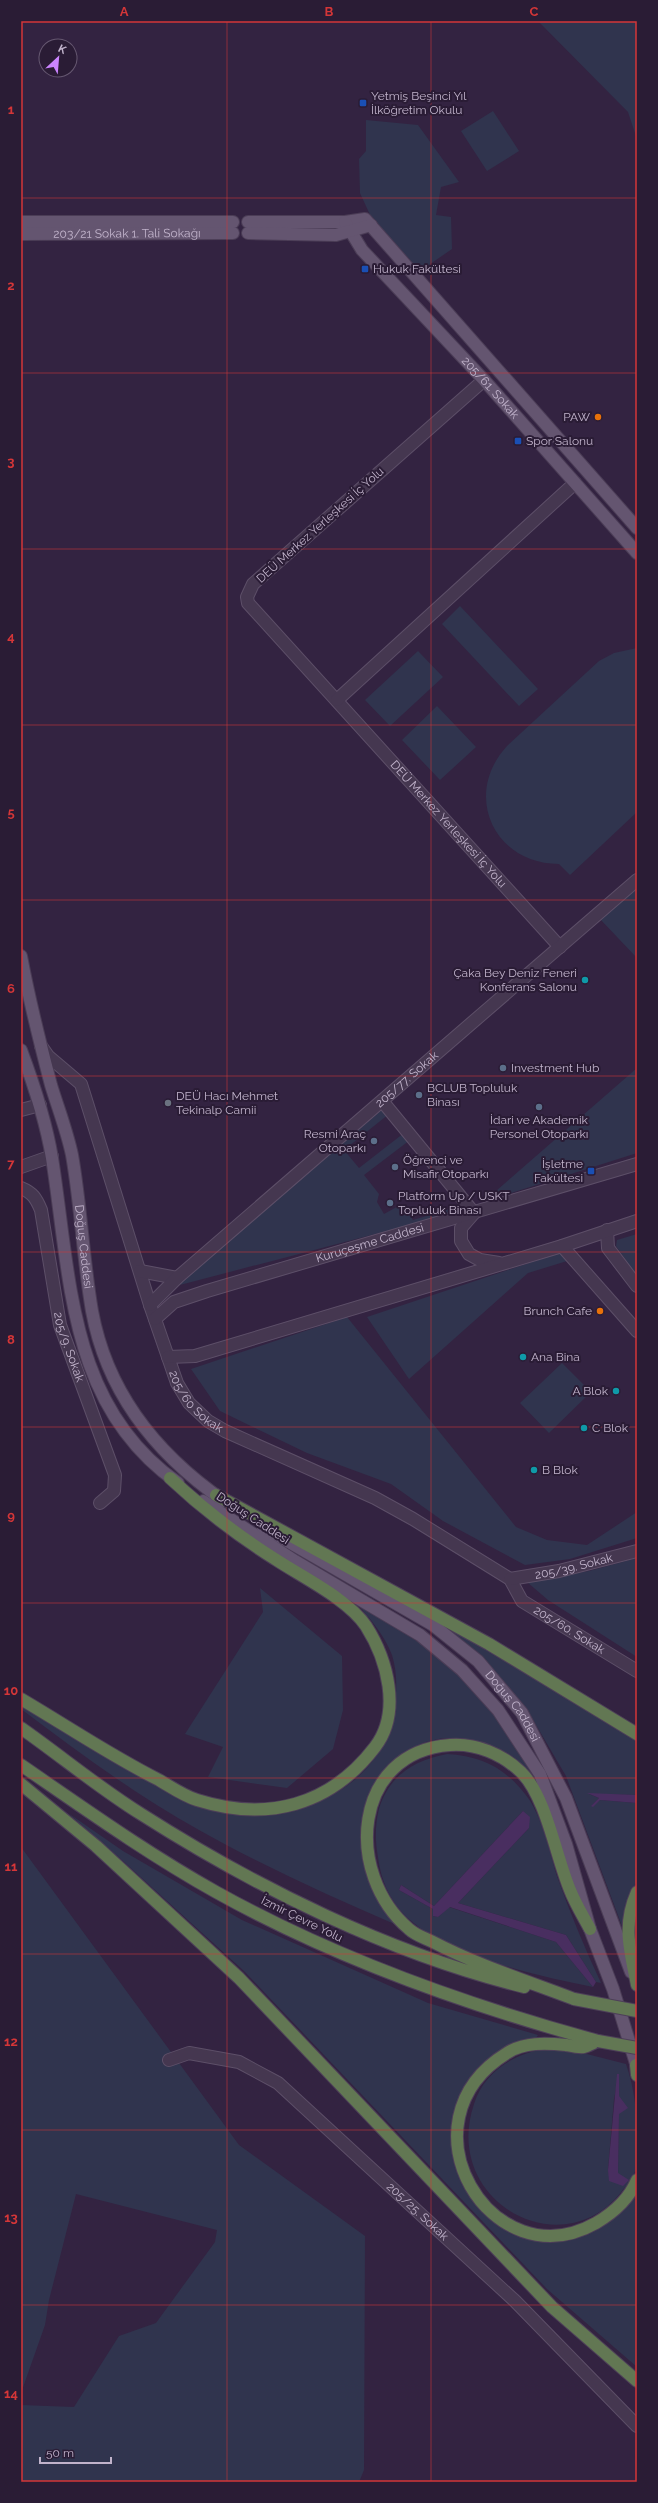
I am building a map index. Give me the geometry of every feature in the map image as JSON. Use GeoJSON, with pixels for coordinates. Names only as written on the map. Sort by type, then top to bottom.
{"type":"FeatureCollection","features":[{"type":"Feature","properties":{"kind":"highway"},"geometry":{"type":"LineString","coordinates":[[21,1699],[126,1764],[196,1800],[244,1809],[275,1809],[303,1803],[330,1789],[360,1767],[377,1744],[386,1722],[390,1699],[388,1679],[376,1643],[358,1616],[200,1506],[170,1478]]}},
{"type":"Feature","properties":{"kind":"highway"},"geometry":{"type":"LineString","coordinates":[[216,1495],[489,1644],[637,1734]]}},
{"type":"Feature","properties":{"kind":"highway","name":"İzmir Çevre Yolu"},"geometry":{"type":"LineString","coordinates":[[21,1728],[140,1814],[237,1870],[310,1908],[473,1974],[574,1999]]}},
{"type":"Feature","properties":{"kind":"highway"},"geometry":{"type":"LineString","coordinates":[[590,1928],[570,1891],[535,1792],[522,1772],[505,1759],[482,1748],[461,1744],[439,1746],[421,1750],[403,1759],[380,1784],[371,1803],[367,1826],[367,1849],[371,1871],[384,1900],[409,1930],[450,1951],[574,1999],[637,2011]]}},
{"type":"Feature","properties":{"kind":"highway","name":"İzmir Çevre Yolu"},"geometry":{"type":"LineString","coordinates":[[21,1765],[122,1834],[215,1892],[286,1929],[350,1957],[515,2019],[598,2041],[637,2048]]}},
{"type":"Feature","properties":{"kind":"highway"},"geometry":{"type":"LineString","coordinates":[[21,1784],[96,1846],[239,1978],[552,2307],[637,2381]]}},
{"type":"Feature","properties":{"kind":"highway"},"geometry":{"type":"LineString","coordinates":[[637,1892],[628,1921],[628,1941],[637,1985]]}},
{"type":"Feature","properties":{"kind":"highway"},"geometry":{"type":"LineString","coordinates":[[598,2041],[583,2048],[533,2044],[509,2052],[490,2064],[476,2079],[459,2114],[458,2151],[464,2177],[478,2200],[497,2218],[519,2229],[543,2234],[563,2234],[588,2227],[604,2218],[621,2205],[637,2180]]}},
{"type":"Feature","properties":{"kind":"main road","name":"203/21 Sokak 1. Tali Sokağı"},"geometry":{"type":"LineString","coordinates":[[21,222],[233,228],[21,234]]}},
{"type":"Feature","properties":{"kind":"main road","name":"205/61. Sokak"},"geometry":{"type":"LineString","coordinates":[[637,528],[368,222],[348,227],[362,250],[484,380],[637,553]]}},
{"type":"Feature","properties":{"kind":"main road"},"geometry":{"type":"LineString","coordinates":[[248,228],[348,227]]}},
{"type":"Feature","properties":{"kind":"main road","name":"Doğuş Caddesi"},"geometry":{"type":"LineString","coordinates":[[21,956],[41,1046],[71,1154],[92,1312],[103,1352],[121,1394],[142,1427],[174,1460],[216,1495],[256,1523],[433,1625],[478,1661],[522,1713],[566,1798],[637,1988]]}},
{"type":"Feature","properties":{"kind":"main road","name":"Doğuş Caddesi"},"geometry":{"type":"LineString","coordinates":[[21,1050],[40,1105],[52,1156],[75,1320],[90,1367],[103,1397],[116,1418],[139,1449],[170,1478],[241,1527],[420,1635],[462,1670],[498,1710],[540,1774],[566,1844],[590,1928],[613,1989],[637,2069]]}},
{"type":"Feature","properties":{"kind":"street","name":"DEÜ Merkez Yerleşkesi İç Yolu"},"geometry":{"type":"LineString","coordinates":[[484,380],[259,579],[248,592],[248,603],[560,947]]}},
{"type":"Feature","properties":{"kind":"street"},"geometry":{"type":"LineString","coordinates":[[337,700],[575,483]]}},
{"type":"Feature","properties":{"kind":"street","name":"205/77. Sokak"},"geometry":{"type":"LineString","coordinates":[[150,1305],[177,1278],[383,1102],[637,880]]}},
{"type":"Feature","properties":{"kind":"street","name":"205/60 Sokak"},"geometry":{"type":"LineString","coordinates":[[41,1046],[48,1056],[81,1084],[150,1305],[177,1383],[189,1403],[208,1421],[225,1431],[375,1498],[413,1519],[510,1579]]}},
{"type":"Feature","properties":{"kind":"street"},"geometry":{"type":"LineString","coordinates":[[52,1086],[54,1073],[62,1068]]}},
{"type":"Feature","properties":{"kind":"street"},"geometry":{"type":"LineString","coordinates":[[383,1102],[474,1213],[461,1228],[461,1241],[469,1254],[480,1260],[504,1263]]}},
{"type":"Feature","properties":{"kind":"street"},"geometry":{"type":"LineString","coordinates":[[21,1110],[40,1105]]}},
{"type":"Feature","properties":{"kind":"street"},"geometry":{"type":"LineString","coordinates":[[21,1167],[52,1156]]}},
{"type":"Feature","properties":{"kind":"street","name":"Kuruçeşme Caddesi"},"geometry":{"type":"LineString","coordinates":[[155,1319],[163,1310],[181,1300],[637,1164]]}},
{"type":"Feature","properties":{"kind":"street","name":"205/9. Sokak"},"geometry":{"type":"LineString","coordinates":[[21,1188],[31,1192],[36,1198],[41,1210],[60,1325],[115,1475],[114,1491],[100,1503]]}},
{"type":"Feature","properties":{"kind":"street"},"geometry":{"type":"LineString","coordinates":[[168,1357],[195,1356],[562,1246],[637,1221]]}},
{"type":"Feature","properties":{"kind":"street"},"geometry":{"type":"LineString","coordinates":[[607,1230],[608,1248],[637,1286]]}},
{"type":"Feature","properties":{"kind":"street"},"geometry":{"type":"LineString","coordinates":[[562,1246],[637,1331]]}},
{"type":"Feature","properties":{"kind":"street"},"geometry":{"type":"LineString","coordinates":[[140,1271],[177,1278]]}},
{"type":"Feature","properties":{"kind":"street","name":"205/39. Sokak"},"geometry":{"type":"LineString","coordinates":[[510,1579],[559,1571],[637,1551]]}},
{"type":"Feature","properties":{"kind":"street","name":"205/60. Sokak"},"geometry":{"type":"LineString","coordinates":[[510,1579],[522,1601],[637,1671]]}},
{"type":"Feature","properties":{"kind":"street","name":"205/25. Sokak"},"geometry":{"type":"LineString","coordinates":[[169,2060],[189,2053],[239,2062],[278,2083],[515,2301],[637,2426]]}},
{"type":"Feature","properties":{"kind":"shaded area"},"geometry":{"type":"Polygon","coordinates":[[[538,21],[637,21],[637,139],[628,112],[538,21]]]}},
{"type":"Feature","properties":{"kind":"shaded area"},"geometry":{"type":"Polygon","coordinates":[[[493,111],[519,151],[487,171],[461,131],[493,111]]]}},
{"type":"Feature","properties":{"kind":"shaded area"},"geometry":{"type":"Polygon","coordinates":[[[366,120],[418,125],[459,182],[441,187],[436,215],[451,217],[452,249],[420,271],[371,217],[360,193],[359,159],[366,151],[366,120]]]}},
{"type":"Feature","properties":{"kind":"shaded area"},"geometry":{"type":"Polygon","coordinates":[[[460,606],[538,689],[519,706],[442,624],[460,606]]]}},
{"type":"Feature","properties":{"kind":"shaded area"},"geometry":{"type":"Polygon","coordinates":[[[637,648],[637,812],[570,875],[559,864],[536,861],[517,852],[502,840],[492,823],[487,805],[487,785],[494,765],[507,746],[599,661],[614,653],[637,648]]]}},
{"type":"Feature","properties":{"kind":"shaded area"},"geometry":{"type":"Polygon","coordinates":[[[418,651],[443,677],[390,726],[365,700],[418,651]]]}},
{"type":"Feature","properties":{"kind":"shaded area"},"geometry":{"type":"Polygon","coordinates":[[[437,706],[476,747],[440,780],[402,740],[437,706]]]}},
{"type":"Feature","properties":{"kind":"shaded area"},"geometry":{"type":"Polygon","coordinates":[[[637,884],[637,958],[600,919],[637,884]]]}},
{"type":"Feature","properties":{"kind":"shaded area"},"geometry":{"type":"Polygon","coordinates":[[[637,1068],[637,1153],[505,1195],[496,1191],[637,1068]]]}},
{"type":"Feature","properties":{"kind":"shaded area"},"geometry":{"type":"Polygon","coordinates":[[[384,1108],[389,1114],[344,1150],[359,1168],[404,1133],[410,1140],[364,1175],[379,1194],[377,1202],[384,1214],[402,1204],[413,1220],[463,1205],[467,1210],[176,1286],[384,1108]]]}},
{"type":"Feature","properties":{"kind":"shaded area"},"geometry":{"type":"Polygon","coordinates":[[[637,1234],[637,1277],[616,1246],[617,1240],[637,1234]]]}},
{"type":"Feature","properties":{"kind":"shaded area"},"geometry":{"type":"Polygon","coordinates":[[[562,1252],[567,1261],[528,1273],[409,1379],[367,1317],[562,1252]]]}},
{"type":"Feature","properties":{"kind":"shaded area"},"geometry":{"type":"Polygon","coordinates":[[[347,1317],[516,1527],[547,1540],[587,1545],[637,1512],[637,1538],[570,1559],[525,1565],[443,1521],[391,1484],[307,1453],[220,1411],[191,1369],[347,1317]]]}},
{"type":"Feature","properties":{"kind":"shaded area"},"geometry":{"type":"Polygon","coordinates":[[[562,1363],[591,1392],[549,1433],[520,1403],[562,1363]]]}},
{"type":"Feature","properties":{"kind":"shaded area"},"geometry":{"type":"Polygon","coordinates":[[[637,1558],[637,1657],[548,1600],[527,1582],[589,1571],[637,1558]]]}},
{"type":"Feature","properties":{"kind":"shaded area"},"geometry":{"type":"Polygon","coordinates":[[[260,1588],[342,1656],[343,1710],[333,1749],[287,1788],[208,1777],[223,1747],[185,1734],[263,1612],[260,1588]]]}},
{"type":"Feature","properties":{"kind":"shaded area"},"geometry":{"type":"Polygon","coordinates":[[[354,1601],[447,1660],[500,1722],[527,1760],[533,1776],[514,1760],[493,1748],[472,1740],[450,1738],[429,1741],[409,1750],[391,1765],[376,1787],[368,1803],[362,1821],[362,1833],[399,1926],[298,1881],[176,1817],[130,1788],[21,1709],[21,1703],[124,1767],[164,1790],[197,1805],[237,1813],[266,1813],[295,1809],[322,1800],[347,1786],[367,1767],[383,1744],[393,1715],[396,1685],[392,1655],[389,1647],[371,1620],[354,1601]]]}},
{"type":"Feature","properties":{"kind":"shaded area"},"geometry":{"type":"Polygon","coordinates":[[[438,1622],[474,1640],[637,1739],[637,1795],[589,1794],[599,1798],[591,1806],[600,1800],[637,1803],[637,1881],[628,1900],[622,1926],[566,1776],[526,1708],[438,1622]]]}},
{"type":"Feature","properties":{"kind":"shaded area"},"geometry":{"type":"Polygon","coordinates":[[[447,1754],[471,1757],[481,1760],[500,1770],[517,1785],[531,1802],[541,1823],[568,1906],[601,1983],[596,1982],[566,1935],[458,1903],[529,1828],[523,1811],[434,1906],[401,1885],[399,1890],[433,1909],[433,1916],[438,1917],[449,1907],[556,1942],[593,1987],[522,1971],[472,1955],[448,1945],[427,1933],[403,1914],[397,1907],[384,1883],[379,1866],[376,1827],[379,1809],[383,1797],[396,1778],[414,1765],[424,1760],[447,1754]]]}},
{"type":"Feature","properties":{"kind":"shaded area"},"geometry":{"type":"Polygon","coordinates":[[[587,1793],[637,1795],[637,1803],[600,1800],[593,1807],[591,1806],[599,1798],[587,1793]]]}},
{"type":"Feature","properties":{"kind":"shaded area"},"geometry":{"type":"Polygon","coordinates":[[[523,1811],[530,1817],[529,1828],[458,1903],[566,1935],[596,1982],[593,1987],[556,1942],[450,1907],[438,1917],[433,1916],[433,1909],[399,1890],[401,1885],[434,1906],[523,1811]]]}},
{"type":"Feature","properties":{"kind":"shaded area"},"geometry":{"type":"Polygon","coordinates":[[[68,1813],[123,1851],[242,1920],[428,2003],[538,2035],[536,2038],[524,2039],[507,2046],[490,2058],[471,2078],[456,2113],[459,2168],[496,2220],[568,2236],[637,2192],[637,2367],[547,2289],[244,1971],[68,1813]]]}},
{"type":"Feature","properties":{"kind":"shaded area"},"geometry":{"type":"Polygon","coordinates":[[[21,1847],[239,2145],[365,2236],[364,2470],[359,2482],[21,2482],[21,2405],[74,2407],[119,2336],[156,2323],[215,2242],[217,2230],[76,2194],[49,2300],[45,2325],[21,2393],[21,1847]]]}},
{"type":"Feature","properties":{"kind":"shaded area"},"geometry":{"type":"Polygon","coordinates":[[[546,2049],[575,2051],[626,2064],[632,2083],[637,2131],[637,2166],[635,2173],[622,2191],[597,2213],[569,2224],[541,2223],[514,2213],[491,2195],[475,2170],[468,2139],[474,2104],[485,2082],[502,2066],[534,2051],[546,2049]],[[619,2074],[614,2099],[608,2170],[618,2173],[619,2074]]]}},
{"type":"Feature","properties":{"kind":"shaded area"},"geometry":{"type":"Polygon","coordinates":[[[617,2074],[619,2074],[619,2096],[628,2108],[619,2114],[618,2173],[629,2180],[623,2186],[609,2181],[608,2170],[617,2074]]]}},
{"type":"Feature","properties":{"kind":"place","name":"Yetmiş Beşinci Yıl İlköğretim Okulu"},"geometry":{"type":"Point","coordinates":[363,103]}},
{"type":"Feature","properties":{"kind":"place","name":"Hukuk Fakültesi"},"geometry":{"type":"Point","coordinates":[365,269]}},
{"type":"Feature","properties":{"kind":"place","name":"PAW"},"geometry":{"type":"Point","coordinates":[598,417]}},
{"type":"Feature","properties":{"kind":"place","name":"Spor Salonu"},"geometry":{"type":"Point","coordinates":[518,441]}},
{"type":"Feature","properties":{"kind":"place","name":"Çaka Bey Deniz Feneri Konferans Salonu"},"geometry":{"type":"Point","coordinates":[585,980]}},
{"type":"Feature","properties":{"kind":"place","name":"Investment Hub"},"geometry":{"type":"Point","coordinates":[503,1068]}},
{"type":"Feature","properties":{"kind":"place","name":"BCLUB Topluluk Binası"},"geometry":{"type":"Point","coordinates":[419,1095]}},
{"type":"Feature","properties":{"kind":"place","name":"DEÜ Hacı Mehmet Tekinalp Camii"},"geometry":{"type":"Point","coordinates":[168,1103]}},
{"type":"Feature","properties":{"kind":"place","name":"İdari ve Akademik Personel Otoparkı"},"geometry":{"type":"Point","coordinates":[539,1107]}},
{"type":"Feature","properties":{"kind":"place","name":"Resmi Araç Otoparkı"},"geometry":{"type":"Point","coordinates":[374,1141]}},
{"type":"Feature","properties":{"kind":"place","name":"Öğrenci ve Misafir Otoparkı"},"geometry":{"type":"Point","coordinates":[395,1167]}},
{"type":"Feature","properties":{"kind":"place","name":"İşletme Fakültesi"},"geometry":{"type":"Point","coordinates":[591,1171]}},
{"type":"Feature","properties":{"kind":"place","name":"Platform Up / USKT Topluluk Binası"},"geometry":{"type":"Point","coordinates":[390,1203]}},
{"type":"Feature","properties":{"kind":"place","name":"Brunch Cafe"},"geometry":{"type":"Point","coordinates":[600,1311]}},
{"type":"Feature","properties":{"kind":"place","name":"Ana Bina"},"geometry":{"type":"Point","coordinates":[523,1357]}},
{"type":"Feature","properties":{"kind":"place","name":"A Blok"},"geometry":{"type":"Point","coordinates":[616,1391]}},
{"type":"Feature","properties":{"kind":"place","name":"C Blok"},"geometry":{"type":"Point","coordinates":[584,1428]}},
{"type":"Feature","properties":{"kind":"place","name":"B Blok"},"geometry":{"type":"Point","coordinates":[534,1470]}}]}
